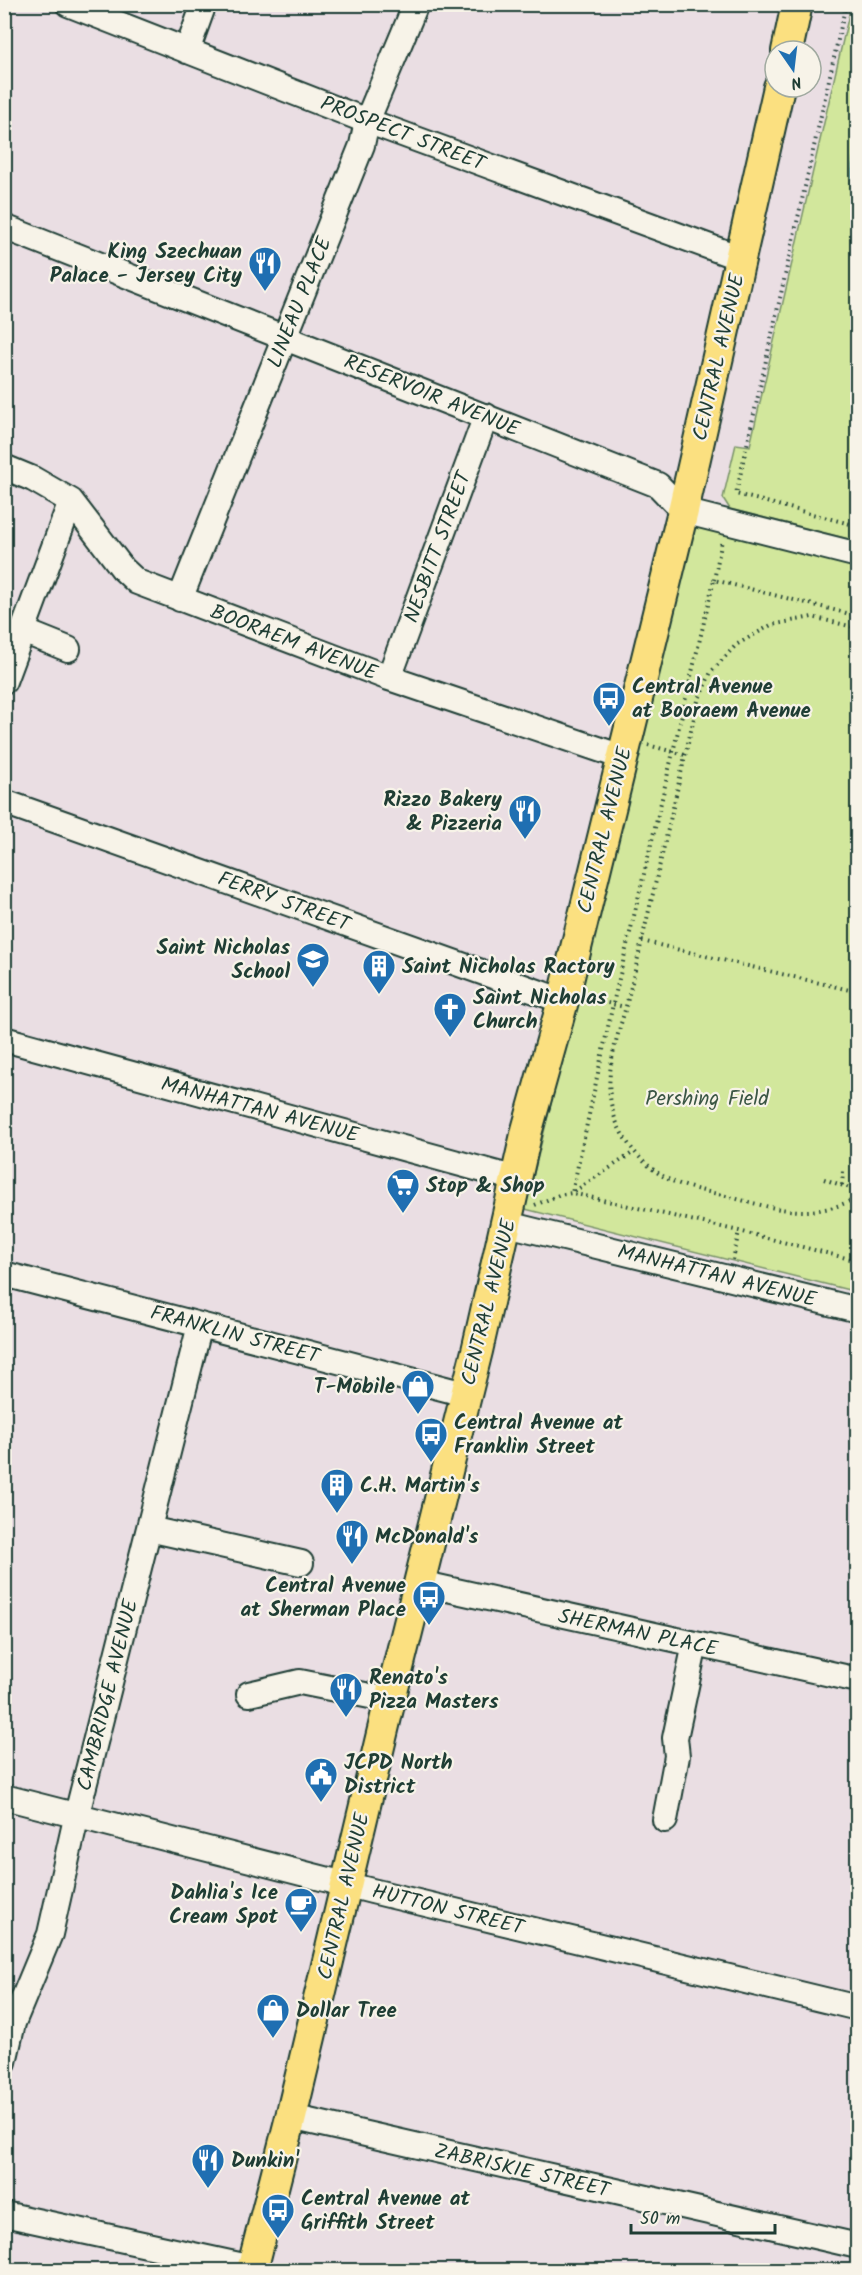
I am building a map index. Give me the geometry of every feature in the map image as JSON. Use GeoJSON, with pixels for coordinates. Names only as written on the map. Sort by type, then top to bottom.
{"type":"FeatureCollection","features":[{"type":"Feature","properties":{"kind":"main road"},"geometry":{"type":"LineString","coordinates":[[790,39],[797,4]]}},
{"type":"Feature","properties":{"kind":"main road","name":"CENTRAL AVENUE"},"geometry":{"type":"LineString","coordinates":[[253,2269],[507,1224],[516,1179],[576,1000],[634,751],[683,511],[775,99]]}},
{"type":"Feature","properties":{"kind":"street","name":"PROSPECT STREET"},"geometry":{"type":"LineString","coordinates":[[68,4],[367,121],[740,258]]}},
{"type":"Feature","properties":{"kind":"street"},"geometry":{"type":"LineString","coordinates":[[187,51],[204,4]]}},
{"type":"Feature","properties":{"kind":"street","name":"LINEAU PLACE"},"geometry":{"type":"LineString","coordinates":[[180,599],[362,145],[367,121],[416,4]]}},
{"type":"Feature","properties":{"kind":"street","name":"RESERVOIR AVENUE"},"geometry":{"type":"LineString","coordinates":[[4,227],[658,485],[683,511]]}},
{"type":"Feature","properties":{"kind":"street","name":"NESBITT STREET"},"geometry":{"type":"LineString","coordinates":[[389,678],[486,416]]}},
{"type":"Feature","properties":{"kind":"street","name":"BOORAEM AVENUE"},"geometry":{"type":"LineString","coordinates":[[4,467],[33,479],[71,501],[123,569],[136,582],[389,678],[634,751]]}},
{"type":"Feature","properties":{"kind":"street"},"geometry":{"type":"LineString","coordinates":[[4,681],[71,501]]}},
{"type":"Feature","properties":{"kind":"street"},"geometry":{"type":"LineString","coordinates":[[683,511],[858,555]]}},
{"type":"Feature","properties":{"kind":"street"},"geometry":{"type":"LineString","coordinates":[[23,631],[68,649]]}},
{"type":"Feature","properties":{"kind":"street","name":"FERRY STREET"},"geometry":{"type":"LineString","coordinates":[[4,802],[576,1000]]}},
{"type":"Feature","properties":{"kind":"street","name":"MANHATTAN AVENUE"},"geometry":{"type":"LineString","coordinates":[[4,1039],[516,1179]]}},
{"type":"Feature","properties":{"kind":"street","name":"MANHATTAN AVENUE"},"geometry":{"type":"LineString","coordinates":[[507,1224],[858,1310]]}},
{"type":"Feature","properties":{"kind":"street","name":"FRANKLIN STREET"},"geometry":{"type":"LineString","coordinates":[[4,1274],[465,1394]]}},
{"type":"Feature","properties":{"kind":"street","name":"CAMBRIDGE AVENUE"},"geometry":{"type":"LineString","coordinates":[[4,2062],[13,2023],[50,1934],[77,1814],[200,1325]]}},
{"type":"Feature","properties":{"kind":"street"},"geometry":{"type":"LineString","coordinates":[[149,1529],[301,1563]]}},
{"type":"Feature","properties":{"kind":"street","name":"SHERMAN PLACE"},"geometry":{"type":"LineString","coordinates":[[420,1583],[858,1680]]}},
{"type":"Feature","properties":{"kind":"street"},"geometry":{"type":"LineString","coordinates":[[658,1818],[677,1756],[675,1738],[695,1644]]}},
{"type":"Feature","properties":{"kind":"street"},"geometry":{"type":"LineString","coordinates":[[249,1694],[300,1682],[390,1700]]}},
{"type":"Feature","properties":{"kind":"street","name":"HUTTON STREET"},"geometry":{"type":"LineString","coordinates":[[4,1797],[346,1884],[858,2008]]}},
{"type":"Feature","properties":{"kind":"street","name":"ZABRISKIE STREET"},"geometry":{"type":"LineString","coordinates":[[291,2118],[858,2246]]}},
{"type":"Feature","properties":{"kind":"street"},"geometry":{"type":"LineString","coordinates":[[4,2214],[253,2269]]}},
{"type":"Feature","properties":{"kind":"path"},"geometry":{"type":"LineString","coordinates":[[846,4],[736,494],[858,526]]}},
{"type":"Feature","properties":{"kind":"path"},"geometry":{"type":"LineString","coordinates":[[572,1193],[613,1004],[726,522]]}},
{"type":"Feature","properties":{"kind":"path"},"geometry":{"type":"LineString","coordinates":[[714,580],[858,616]]}},
{"type":"Feature","properties":{"kind":"path"},"geometry":{"type":"LineString","coordinates":[[858,628],[812,617],[771,625],[736,645],[711,672],[698,702],[612,1057],[610,1097],[620,1129],[634,1152],[669,1180],[790,1212],[830,1209],[858,1197]]}},
{"type":"Feature","properties":{"kind":"path"},"geometry":{"type":"LineString","coordinates":[[634,751],[673,752],[686,755]]}},
{"type":"Feature","properties":{"kind":"path"},"geometry":{"type":"LineString","coordinates":[[642,940],[858,992]]}},
{"type":"Feature","properties":{"kind":"path"},"geometry":{"type":"LineString","coordinates":[[576,1000],[625,1007]]}},
{"type":"Feature","properties":{"kind":"path"},"geometry":{"type":"LineString","coordinates":[[572,1193],[634,1152]]}},
{"type":"Feature","properties":{"kind":"path"},"geometry":{"type":"LineString","coordinates":[[842,1185],[843,1172]]}},
{"type":"Feature","properties":{"kind":"path"},"geometry":{"type":"LineString","coordinates":[[824,1179],[858,1191]]}},
{"type":"Feature","properties":{"kind":"path"},"geometry":{"type":"LineString","coordinates":[[536,1205],[559,1195],[572,1193],[858,1261]]}},
{"type":"Feature","properties":{"kind":"path"},"geometry":{"type":"LineString","coordinates":[[731,1267],[739,1231]]}},
{"type":"Feature","properties":{"kind":"green space"},"geometry":{"type":"Polygon","coordinates":[[[851,5],[857,5],[858,145],[851,180],[851,206],[858,362],[857,541],[730,509],[723,498],[736,444],[750,446],[851,5]]]}},
{"type":"Feature","properties":{"kind":"green space","name":"Pershing Field"},"geometry":{"type":"Polygon","coordinates":[[[695,520],[857,561],[857,1292],[525,1209],[695,520]]]}},
{"type":"Feature","properties":{"kind":"water"},"geometry":{"type":"Polygon","coordinates":[[[857,145],[857,338],[851,180],[857,145]]]}},
{"type":"Feature","properties":{"kind":"place","name":"King Szechuan Palace - Jersey City"},"geometry":{"type":"Point","coordinates":[265,292]}},
{"type":"Feature","properties":{"kind":"place","name":"Central Avenue at Booraem Avenue"},"geometry":{"type":"Point","coordinates":[609,727]}},
{"type":"Feature","properties":{"kind":"place","name":"Rizzo Bakery & Pizzeria"},"geometry":{"type":"Point","coordinates":[525,840]}},
{"type":"Feature","properties":{"kind":"place","name":"Saint Nicholas School"},"geometry":{"type":"Point","coordinates":[313,988]}},
{"type":"Feature","properties":{"kind":"place","name":"Saint Nicholas Ractory"},"geometry":{"type":"Point","coordinates":[379,995]}},
{"type":"Feature","properties":{"kind":"place","name":"Saint Nicholas Church"},"geometry":{"type":"Point","coordinates":[450,1038]}},
{"type":"Feature","properties":{"kind":"place","name":"Stop & Shop"},"geometry":{"type":"Point","coordinates":[403,1214]}},
{"type":"Feature","properties":{"kind":"place","name":"T-Mobile"},"geometry":{"type":"Point","coordinates":[418,1415]}},
{"type":"Feature","properties":{"kind":"place","name":"Central Avenue at Franklin Street"},"geometry":{"type":"Point","coordinates":[431,1463]}},
{"type":"Feature","properties":{"kind":"place","name":"C.H. Martin's"},"geometry":{"type":"Point","coordinates":[337,1514]}},
{"type":"Feature","properties":{"kind":"place","name":"McDonald's"},"geometry":{"type":"Point","coordinates":[352,1565]}},
{"type":"Feature","properties":{"kind":"place","name":"Central Avenue at Sherman Place"},"geometry":{"type":"Point","coordinates":[429,1626]}},
{"type":"Feature","properties":{"kind":"place","name":"Renato's Pizza Masters"},"geometry":{"type":"Point","coordinates":[346,1718]}},
{"type":"Feature","properties":{"kind":"place","name":"JCPD North District"},"geometry":{"type":"Point","coordinates":[321,1803]}},
{"type":"Feature","properties":{"kind":"place","name":"Dahlia's Ice Cream Spot"},"geometry":{"type":"Point","coordinates":[301,1933]}},
{"type":"Feature","properties":{"kind":"place","name":"Dollar Tree"},"geometry":{"type":"Point","coordinates":[273,2039]}},
{"type":"Feature","properties":{"kind":"place","name":"Dunkin'"},"geometry":{"type":"Point","coordinates":[208,2189]}},
{"type":"Feature","properties":{"kind":"place","name":"Central Avenue at Griffith Street"},"geometry":{"type":"Point","coordinates":[278,2239]}}]}
